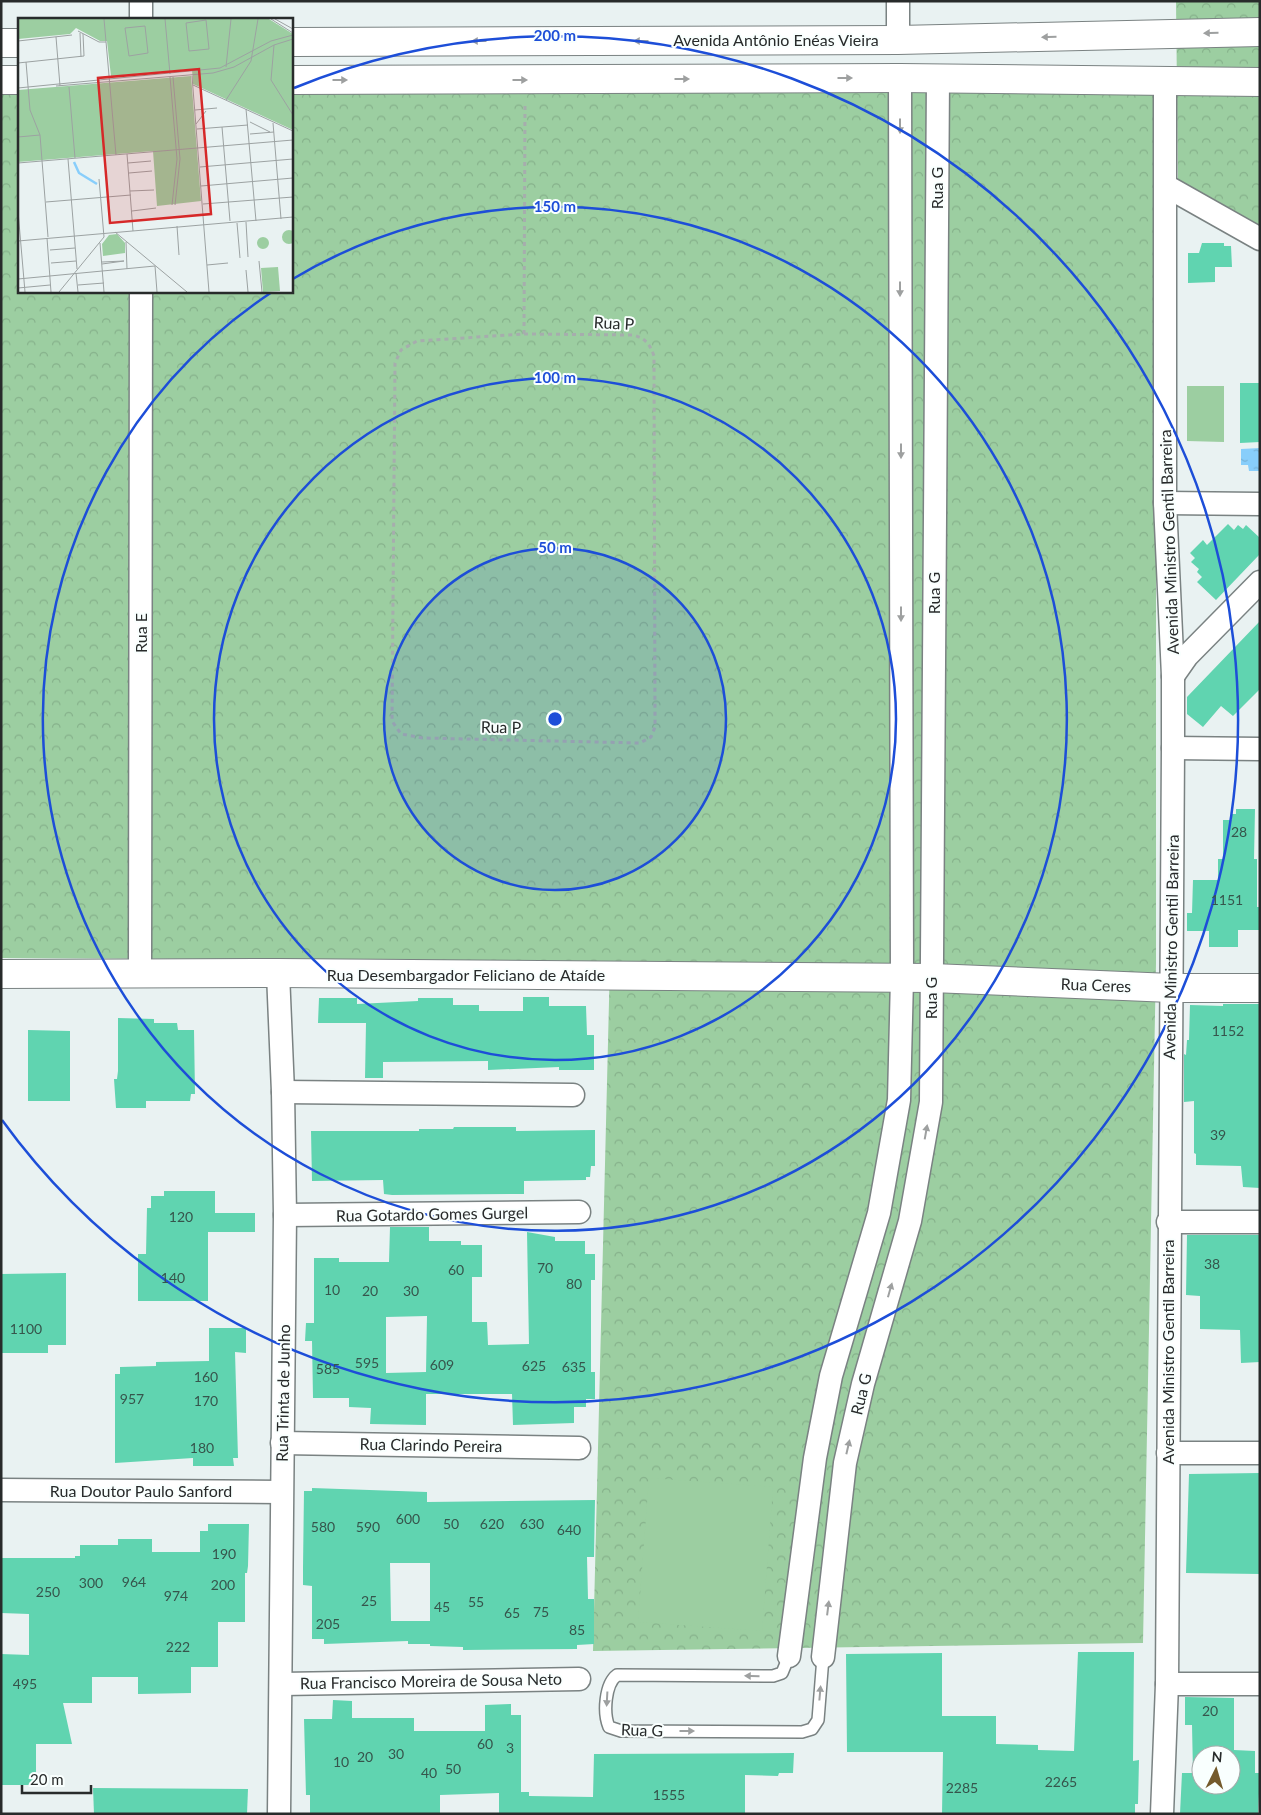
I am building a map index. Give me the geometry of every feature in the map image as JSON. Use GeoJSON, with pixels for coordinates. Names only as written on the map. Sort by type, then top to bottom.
{"type":"FeatureCollection","features":[{"type":"Feature","properties":{"kind":"street"},"geometry":{"type":"LineString","coordinates":[[141,1],[141,18]]}},
{"type":"Feature","properties":{"kind":"street"},"geometry":{"type":"LineString","coordinates":[[898,1],[898,40]]}},
{"type":"Feature","properties":{"kind":"street","name":"Avenida Antônio Enéas Vieira"},"geometry":{"type":"LineString","coordinates":[[292,42],[898,40],[1260,32]]}},
{"type":"Feature","properties":{"kind":"street"},"geometry":{"type":"LineString","coordinates":[[1,44],[18,43]]}},
{"type":"Feature","properties":{"kind":"street","name":"Rua G"},"geometry":{"type":"LineString","coordinates":[[789,1656],[815,1458],[831,1376],[879,1213],[899,1100],[902,978],[900,78]]}},
{"type":"Feature","properties":{"kind":"street"},"geometry":{"type":"LineString","coordinates":[[292,80],[938,78],[1260,82]]}},
{"type":"Feature","properties":{"kind":"street","name":"Rua G"},"geometry":{"type":"LineString","coordinates":[[823,1657],[845,1463],[862,1384],[910,1221],[931,1102],[938,78]]}},
{"type":"Feature","properties":{"kind":"street"},"geometry":{"type":"LineString","coordinates":[[1,80],[18,80]]}},
{"type":"Feature","properties":{"kind":"street","name":"Avenida Ministro Gentil Barreira"},"geometry":{"type":"LineString","coordinates":[[1162,1814],[1167,1684],[1168,1222],[1173,748],[1173,676],[1165,503],[1165,80]]}},
{"type":"Feature","properties":{"kind":"street"},"geometry":{"type":"LineString","coordinates":[[1166,186],[1260,240]]}},
{"type":"Feature","properties":{"kind":"street","name":"Rua E"},"geometry":{"type":"LineString","coordinates":[[140,974],[141,292]]}},
{"type":"Feature","properties":{"kind":"street"},"geometry":{"type":"LineString","coordinates":[[1165,503],[1260,504]]}},
{"type":"Feature","properties":{"kind":"street"},"geometry":{"type":"LineString","coordinates":[[1173,676],[1187,656],[1260,582]]}},
{"type":"Feature","properties":{"kind":"street"},"geometry":{"type":"LineString","coordinates":[[1173,748],[1260,749]]}},
{"type":"Feature","properties":{"kind":"street","name":"Rua Desembargador Feliciano de Ataíde"},"geometry":{"type":"LineString","coordinates":[[1,974],[278,973],[932,978]]}},
{"type":"Feature","properties":{"kind":"street","name":"Rua Trinta de Junho"},"geometry":{"type":"LineString","coordinates":[[278,973],[283,1092],[285,1215],[281,1492],[282,1684],[279,1814]]}},
{"type":"Feature","properties":{"kind":"street","name":"Rua Ceres"},"geometry":{"type":"LineString","coordinates":[[932,978],[1171,988],[1260,988]]}},
{"type":"Feature","properties":{"kind":"street"},"geometry":{"type":"LineString","coordinates":[[283,1092],[572,1094]]}},
{"type":"Feature","properties":{"kind":"street","name":"Rua Gotardo Gomes Gurgel"},"geometry":{"type":"LineString","coordinates":[[285,1215],[579,1212]]}},
{"type":"Feature","properties":{"kind":"street"},"geometry":{"type":"LineString","coordinates":[[1168,1222],[1260,1222]]}},
{"type":"Feature","properties":{"kind":"street","name":"Rua Clarindo Pereira"},"geometry":{"type":"LineString","coordinates":[[282,1443],[579,1448]]}},
{"type":"Feature","properties":{"kind":"street"},"geometry":{"type":"LineString","coordinates":[[1168,1453],[1260,1454]]}},
{"type":"Feature","properties":{"kind":"street","name":"Rua Doutor Paulo Sanford"},"geometry":{"type":"LineString","coordinates":[[1,1490],[281,1492]]}},
{"type":"Feature","properties":{"kind":"street"},"geometry":{"type":"LineString","coordinates":[[793,1630],[825,1633]]}},
{"type":"Feature","properties":{"kind":"street","name":"Rua Francisco Moreira de Sousa Neto"},"geometry":{"type":"LineString","coordinates":[[282,1684],[579,1679]]}},
{"type":"Feature","properties":{"kind":"street"},"geometry":{"type":"LineString","coordinates":[[1167,1684],[1260,1684]]}},
{"type":"Feature","properties":{"kind":"lane","name":"Rua G"},"geometry":{"type":"LineString","coordinates":[[789,1656],[782,1673],[773,1676],[617,1675],[608,1685],[606,1721],[609,1727],[621,1731],[802,1732],[812,1729],[818,1720],[823,1657]]}},
{"type":"Feature","properties":{"kind":"path"},"geometry":{"type":"LineString","coordinates":[[524,334],[525,80]]}},
{"type":"Feature","properties":{"kind":"path","name":"Rua P"},"geometry":{"type":"LineString","coordinates":[[524,334],[633,334],[643,338],[651,347],[654,356],[655,727],[651,737],[640,743],[423,738],[402,734],[392,721],[395,362],[401,350],[417,341],[524,334]]}},
{"type":"Feature","properties":{"kind":"green space"},"geometry":{"type":"Polygon","coordinates":[[[1176,1],[1260,1],[1260,228],[1178,181],[1176,1]]]}},
{"type":"Feature","properties":{"kind":"green space"},"geometry":{"type":"Polygon","coordinates":[[[292,86],[1156,87],[1156,963],[1143,1643],[593,1651],[610,961],[1,958],[1,88],[18,88],[18,292],[292,292],[292,86]]]}},
{"type":"Feature","properties":{"kind":"green space"},"geometry":{"type":"Polygon","coordinates":[[[1187,386],[1224,386],[1224,442],[1187,441],[1187,386]]]}},
{"type":"Feature","properties":{"kind":"green space"},"geometry":{"type":"Polygon","coordinates":[[[649,1478],[773,1487],[762,1631],[638,1622],[649,1478]]]}},
{"type":"Feature","properties":{"kind":"water"},"geometry":{"type":"Polygon","coordinates":[[[1260,448],[1260,471],[1249,471],[1248,465],[1241,465],[1241,449],[1260,448]]]}},
{"type":"Feature","properties":{"kind":"building"},"geometry":{"type":"Polygon","coordinates":[[[1202,243],[1224,243],[1224,246],[1231,246],[1232,267],[1215,267],[1215,282],[1188,283],[1188,253],[1199,253],[1202,243]]]}},
{"type":"Feature","properties":{"kind":"building"},"geometry":{"type":"Polygon","coordinates":[[[1240,383],[1260,383],[1260,442],[1240,443],[1240,383]]]}},
{"type":"Feature","properties":{"kind":"building"},"geometry":{"type":"Polygon","coordinates":[[[1228,524],[1234,530],[1238,525],[1243,529],[1246,525],[1260,538],[1260,554],[1216,600],[1197,582],[1202,577],[1197,572],[1199,569],[1191,562],[1195,558],[1190,553],[1203,540],[1207,545],[1228,524]]]}},
{"type":"Feature","properties":{"kind":"building"},"geometry":{"type":"Polygon","coordinates":[[[1260,621],[1260,689],[1233,716],[1221,706],[1203,727],[1187,714],[1187,697],[1260,621]]]}},
{"type":"Feature","properties":{"kind":"building"},"geometry":{"type":"Polygon","coordinates":[[[1236,809],[1255,809],[1254,859],[1257,859],[1257,907],[1260,907],[1260,930],[1238,930],[1238,947],[1209,947],[1209,931],[1187,931],[1187,913],[1192,913],[1193,880],[1218,880],[1218,859],[1223,859],[1223,820],[1232,820],[1232,814],[1236,814],[1236,809]]]}},
{"type":"Feature","properties":{"kind":"building"},"geometry":{"type":"Polygon","coordinates":[[[523,997],[549,997],[549,1006],[586,1006],[587,1035],[594,1035],[594,1070],[559,1070],[559,1067],[488,1070],[488,1061],[383,1062],[383,1078],[365,1078],[366,1023],[318,1023],[319,998],[357,998],[357,1004],[418,1001],[418,998],[453,998],[453,1005],[479,1005],[479,1011],[523,1011],[523,997]]]}},
{"type":"Feature","properties":{"kind":"building"},"geometry":{"type":"Polygon","coordinates":[[[1223,1004],[1260,1004],[1260,1188],[1243,1187],[1241,1166],[1196,1165],[1196,1154],[1194,1153],[1194,1101],[1184,1102],[1184,1054],[1186,1055],[1187,1040],[1189,1040],[1190,1005],[1223,1006],[1223,1004]]]}},
{"type":"Feature","properties":{"kind":"building"},"geometry":{"type":"Polygon","coordinates":[[[118,1018],[154,1019],[154,1023],[177,1023],[178,1030],[194,1030],[195,1094],[191,1094],[190,1101],[146,1101],[146,1108],[116,1108],[114,1079],[117,1079],[118,1071],[118,1018]]]}},
{"type":"Feature","properties":{"kind":"building"},"geometry":{"type":"Polygon","coordinates":[[[28,1030],[70,1031],[70,1101],[28,1101],[28,1030]]]}},
{"type":"Feature","properties":{"kind":"building"},"geometry":{"type":"Polygon","coordinates":[[[454,1127],[516,1127],[516,1131],[595,1130],[595,1166],[591,1166],[590,1177],[586,1177],[586,1180],[524,1181],[524,1194],[392,1195],[384,1194],[383,1180],[312,1181],[311,1131],[419,1131],[419,1129],[453,1129],[454,1127]]]}},
{"type":"Feature","properties":{"kind":"building"},"geometry":{"type":"Polygon","coordinates":[[[164,1191],[215,1191],[215,1213],[255,1213],[255,1232],[208,1232],[208,1301],[138,1301],[138,1254],[146,1254],[147,1208],[151,1208],[151,1196],[164,1196],[164,1191]]]}},
{"type":"Feature","properties":{"kind":"building"},"geometry":{"type":"Polygon","coordinates":[[[390,1227],[429,1227],[429,1241],[461,1241],[461,1245],[482,1245],[482,1277],[472,1277],[472,1322],[487,1322],[488,1345],[529,1344],[527,1232],[555,1237],[555,1241],[585,1241],[585,1254],[595,1254],[595,1280],[591,1280],[591,1372],[595,1372],[595,1399],[586,1399],[586,1407],[574,1407],[574,1423],[513,1425],[512,1394],[426,1394],[426,1425],[370,1424],[371,1408],[349,1407],[349,1398],[313,1398],[312,1341],[305,1341],[306,1323],[314,1323],[314,1258],[339,1258],[339,1262],[389,1262],[390,1227]],[[427,1316],[386,1317],[386,1373],[426,1372],[427,1316]]]}},
{"type":"Feature","properties":{"kind":"building"},"geometry":{"type":"Polygon","coordinates":[[[1187,1235],[1260,1235],[1260,1362],[1241,1363],[1240,1330],[1200,1329],[1200,1296],[1186,1295],[1187,1235]]]}},
{"type":"Feature","properties":{"kind":"building"},"geometry":{"type":"Polygon","coordinates":[[[66,1273],[66,1345],[48,1345],[48,1353],[1,1353],[1,1274],[66,1273]]]}},
{"type":"Feature","properties":{"kind":"building"},"geometry":{"type":"Polygon","coordinates":[[[209,1328],[246,1328],[246,1353],[235,1352],[238,1458],[233,1458],[234,1466],[193,1466],[193,1458],[115,1463],[115,1374],[120,1374],[120,1367],[156,1366],[156,1362],[209,1361],[209,1328]]]}},
{"type":"Feature","properties":{"kind":"building"},"geometry":{"type":"Polygon","coordinates":[[[1260,1473],[1260,1574],[1186,1573],[1189,1474],[1260,1473]]]}},
{"type":"Feature","properties":{"kind":"building"},"geometry":{"type":"Polygon","coordinates":[[[312,1488],[427,1492],[427,1502],[595,1500],[594,1557],[587,1557],[588,1599],[594,1599],[594,1644],[577,1645],[577,1649],[463,1650],[463,1647],[408,1644],[408,1641],[324,1644],[324,1639],[312,1639],[312,1586],[303,1585],[303,1568],[304,1491],[312,1491],[312,1488]],[[390,1563],[391,1621],[430,1621],[430,1563],[390,1563]]]}},
{"type":"Feature","properties":{"kind":"building"},"geometry":{"type":"Polygon","coordinates":[[[208,1524],[249,1524],[248,1566],[247,1573],[245,1573],[245,1622],[218,1622],[218,1667],[191,1667],[191,1693],[138,1694],[138,1677],[92,1677],[92,1703],[63,1703],[72,1744],[36,1744],[36,1785],[1,1785],[1,1654],[29,1655],[29,1614],[1,1613],[1,1558],[75,1558],[75,1556],[80,1556],[80,1545],[118,1545],[118,1539],[152,1539],[152,1552],[200,1552],[200,1531],[208,1531],[208,1524]]]}},
{"type":"Feature","properties":{"kind":"building"},"geometry":{"type":"Polygon","coordinates":[[[1078,1652],[1134,1652],[1133,1761],[1139,1760],[1138,1804],[1135,1804],[1135,1814],[942,1814],[943,1752],[847,1752],[846,1654],[942,1653],[942,1716],[996,1716],[996,1744],[1038,1745],[1038,1750],[1074,1751],[1078,1652]]]}},
{"type":"Feature","properties":{"kind":"building"},"geometry":{"type":"Polygon","coordinates":[[[1185,1697],[1234,1698],[1234,1745],[1192,1745],[1192,1725],[1185,1725],[1185,1697]]]}},
{"type":"Feature","properties":{"kind":"building"},"geometry":{"type":"Polygon","coordinates":[[[333,1700],[352,1701],[352,1718],[414,1718],[414,1731],[485,1731],[485,1705],[511,1704],[511,1715],[521,1715],[521,1792],[529,1792],[529,1796],[593,1797],[594,1754],[794,1753],[793,1773],[779,1773],[778,1776],[745,1775],[745,1814],[499,1814],[499,1793],[440,1795],[440,1814],[310,1814],[310,1795],[306,1795],[304,1719],[332,1719],[333,1700]]]}},
{"type":"Feature","properties":{"kind":"building"},"geometry":{"type":"Polygon","coordinates":[[[1241,1750],[1255,1751],[1255,1773],[1260,1773],[1258,1814],[1180,1814],[1182,1773],[1191,1773],[1191,1795],[1241,1795],[1241,1750]]]}},
{"type":"Feature","properties":{"kind":"building"},"geometry":{"type":"Polygon","coordinates":[[[93,1788],[248,1789],[247,1814],[94,1814],[93,1788]]]}}]}
